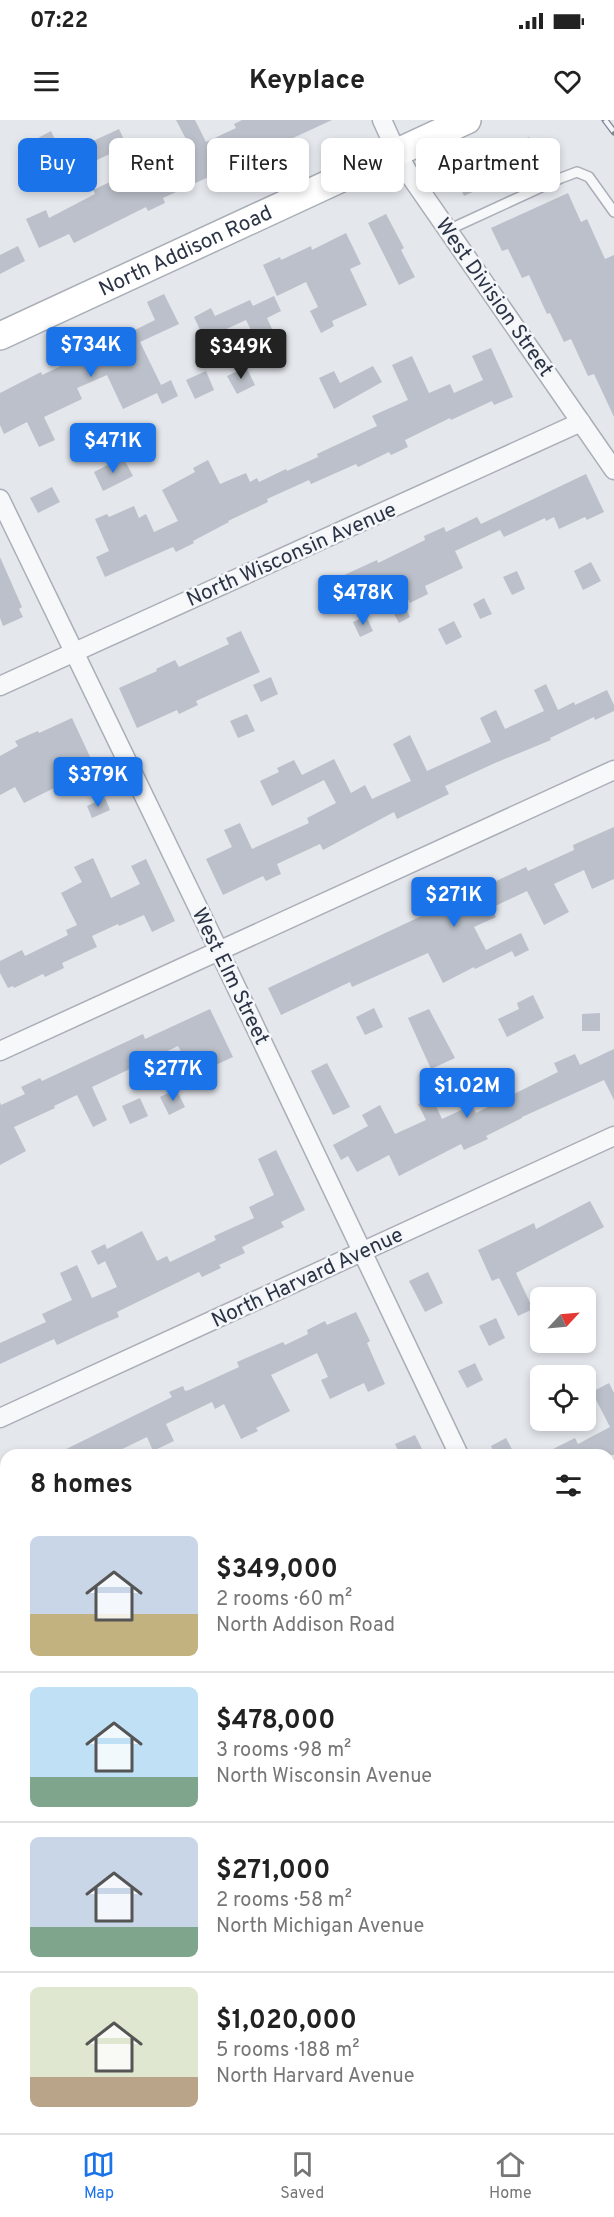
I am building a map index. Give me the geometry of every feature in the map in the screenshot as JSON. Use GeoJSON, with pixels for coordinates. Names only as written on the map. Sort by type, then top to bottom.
{"type":"FeatureCollection","features":[{"type":"Feature","properties":{"kind":"street","name":"West Division Street"},"geometry":{"type":"LineString","coordinates":[[382,120],[390,138]]}},
{"type":"Feature","properties":{"kind":"street","name":"North Addison Road"},"geometry":{"type":"LineString","coordinates":[[404,150],[467,120]]}},
{"type":"Feature","properties":{"kind":"street","name":"West Division Street"},"geometry":{"type":"LineString","coordinates":[[404,164],[614,470]]}},
{"type":"Feature","properties":{"kind":"street","name":"North Addison Road"},"geometry":{"type":"LineString","coordinates":[[0,336],[321,188]]}},
{"type":"Feature","properties":{"kind":"street","name":"North Wisconsin Avenue"},"geometry":{"type":"LineString","coordinates":[[0,686],[581,422]]}},
{"type":"Feature","properties":{"kind":"street","name":"West Elm Street"},"geometry":{"type":"LineString","coordinates":[[0,499],[456,1449]]}},
{"type":"Feature","properties":{"kind":"street"},"geometry":{"type":"LineString","coordinates":[[0,1051],[614,770]]}},
{"type":"Feature","properties":{"kind":"street","name":"North Harvard Avenue"},"geometry":{"type":"LineString","coordinates":[[0,1418],[614,1136]]}},
{"type":"Feature","properties":{"kind":"lane"},"geometry":{"type":"LineString","coordinates":[[448,230],[577,172],[589,177],[614,212]]}},
{"type":"Feature","properties":{"kind":"building"},"geometry":{"type":"Polygon","coordinates":[[[176,120],[195,120],[207,142],[207,178],[195,183],[195,138],[185,138],[176,120]]]}},
{"type":"Feature","properties":{"kind":"building"},"geometry":{"type":"Polygon","coordinates":[[[242,120],[332,120],[293,138],[215,138],[236,128],[234,124],[242,120]]]}},
{"type":"Feature","properties":{"kind":"building"},"geometry":{"type":"Polygon","coordinates":[[[119,129],[123,138],[109,138],[109,154],[97,160],[97,139],[119,129]]]}},
{"type":"Feature","properties":{"kind":"building"},"geometry":{"type":"Polygon","coordinates":[[[51,131],[54,138],[38,138],[51,131]]]}},
{"type":"Feature","properties":{"kind":"building"},"geometry":{"type":"Polygon","coordinates":[[[109,182],[109,192],[176,192],[163,198],[165,203],[148,211],[146,207],[74,243],[69,234],[39,248],[26,219],[46,210],[49,218],[95,194],[97,188],[109,182]]]}},
{"type":"Feature","properties":{"kind":"building"},"geometry":{"type":"Polygon","coordinates":[[[568,193],[581,222],[587,219],[605,259],[614,255],[614,417],[594,374],[588,376],[571,339],[564,342],[550,313],[547,314],[529,275],[522,278],[508,249],[502,251],[491,228],[568,193]]]}},
{"type":"Feature","properties":{"kind":"building"},"geometry":{"type":"Polygon","coordinates":[[[386,214],[404,248],[401,250],[415,277],[399,285],[368,223],[386,214]]]}},
{"type":"Feature","properties":{"kind":"building"},"geometry":{"type":"Polygon","coordinates":[[[346,233],[361,264],[350,269],[367,305],[332,321],[334,326],[321,333],[310,311],[318,307],[306,282],[277,296],[263,265],[280,257],[281,260],[311,246],[312,250],[346,233]]]}},
{"type":"Feature","properties":{"kind":"building"},"geometry":{"type":"Polygon","coordinates":[[[18,246],[25,261],[0,274],[0,255],[18,246]]]}},
{"type":"Feature","properties":{"kind":"building"},"geometry":{"type":"Polygon","coordinates":[[[164,294],[179,324],[140,342],[161,385],[171,380],[178,396],[162,404],[157,393],[123,409],[107,375],[77,388],[82,399],[44,417],[55,440],[39,447],[27,422],[4,434],[0,425],[0,393],[155,320],[147,302],[164,294]]]}},
{"type":"Feature","properties":{"kind":"building"},"geometry":{"type":"Polygon","coordinates":[[[274,296],[281,311],[267,318],[284,355],[267,363],[246,320],[222,331],[226,339],[208,347],[194,317],[211,308],[215,316],[250,300],[253,306],[274,296]]]}},
{"type":"Feature","properties":{"kind":"building"},"geometry":{"type":"Polygon","coordinates":[[[491,348],[513,397],[494,405],[492,401],[451,420],[450,418],[405,440],[408,447],[391,455],[389,452],[358,467],[356,464],[311,484],[309,480],[267,499],[268,502],[228,521],[176,552],[173,547],[105,577],[96,557],[109,551],[95,519],[107,514],[109,517],[134,506],[139,518],[146,514],[154,532],[178,521],[162,490],[195,472],[193,468],[208,460],[220,484],[246,473],[250,482],[257,478],[259,482],[286,469],[287,471],[377,426],[372,416],[408,400],[392,365],[412,356],[429,393],[450,384],[454,393],[483,380],[472,356],[491,348]]]}},
{"type":"Feature","properties":{"kind":"building"},"geometry":{"type":"Polygon","coordinates":[[[373,366],[382,382],[334,409],[319,378],[334,371],[340,383],[373,366]]]}},
{"type":"Feature","properties":{"kind":"building"},"geometry":{"type":"Polygon","coordinates":[[[246,367],[255,385],[237,394],[227,376],[246,367]]]}},
{"type":"Feature","properties":{"kind":"building"},"geometry":{"type":"Polygon","coordinates":[[[206,371],[214,390],[195,399],[186,380],[206,371]]]}},
{"type":"Feature","properties":{"kind":"building"},"geometry":{"type":"Polygon","coordinates":[[[123,457],[133,476],[103,491],[94,472],[123,457]]]}},
{"type":"Feature","properties":{"kind":"building"},"geometry":{"type":"Polygon","coordinates":[[[586,474],[604,512],[587,520],[585,517],[559,529],[554,517],[546,521],[545,518],[504,537],[500,530],[455,551],[463,568],[425,586],[428,594],[410,603],[396,575],[349,597],[352,603],[334,613],[320,586],[377,560],[378,563],[425,540],[424,536],[444,527],[446,532],[477,517],[481,524],[586,474]]]}},
{"type":"Feature","properties":{"kind":"building"},"geometry":{"type":"Polygon","coordinates":[[[52,487],[60,502],[38,513],[30,498],[52,487]]]}},
{"type":"Feature","properties":{"kind":"building"},"geometry":{"type":"Polygon","coordinates":[[[0,557],[22,607],[19,609],[23,617],[3,626],[0,618],[0,557]]]}},
{"type":"Feature","properties":{"kind":"building"},"geometry":{"type":"Polygon","coordinates":[[[591,562],[601,581],[583,590],[574,571],[591,562]]]}},
{"type":"Feature","properties":{"kind":"building"},"geometry":{"type":"Polygon","coordinates":[[[517,571],[525,589],[512,595],[503,577],[517,571]]]}},
{"type":"Feature","properties":{"kind":"building"},"geometry":{"type":"Polygon","coordinates":[[[484,598],[492,614],[480,619],[473,604],[484,598]]]}},
{"type":"Feature","properties":{"kind":"building"},"geometry":{"type":"Polygon","coordinates":[[[403,602],[410,617],[399,623],[391,608],[403,602]]]}},
{"type":"Feature","properties":{"kind":"building"},"geometry":{"type":"Polygon","coordinates":[[[366,616],[373,631],[360,637],[353,622],[366,616]]]}},
{"type":"Feature","properties":{"kind":"building"},"geometry":{"type":"Polygon","coordinates":[[[454,621],[462,637],[446,645],[438,629],[454,621]]]}},
{"type":"Feature","properties":{"kind":"building"},"geometry":{"type":"Polygon","coordinates":[[[241,631],[260,672],[196,701],[198,705],[179,714],[177,710],[137,728],[119,688],[175,660],[179,667],[229,644],[226,638],[241,631]]]}},
{"type":"Feature","properties":{"kind":"building"},"geometry":{"type":"Polygon","coordinates":[[[271,677],[278,694],[261,702],[253,685],[271,677]]]}},
{"type":"Feature","properties":{"kind":"building"},"geometry":{"type":"Polygon","coordinates":[[[546,684],[558,710],[607,690],[614,705],[614,711],[595,720],[594,717],[550,738],[551,740],[445,786],[449,794],[397,819],[394,812],[323,850],[320,844],[277,864],[281,874],[266,881],[263,876],[223,895],[206,859],[232,847],[224,830],[240,823],[252,849],[309,823],[307,818],[336,803],[324,780],[272,806],[260,781],[279,772],[277,768],[294,760],[302,775],[334,759],[351,793],[365,785],[372,799],[411,781],[393,744],[410,735],[427,771],[491,742],[480,718],[496,710],[505,729],[544,711],[534,690],[546,684]]]}},
{"type":"Feature","properties":{"kind":"building"},"geometry":{"type":"Polygon","coordinates":[[[247,714],[255,731],[238,738],[230,721],[247,714]]]}},
{"type":"Feature","properties":{"kind":"building"},"geometry":{"type":"Polygon","coordinates":[[[72,718],[92,761],[66,773],[70,780],[24,803],[15,787],[0,795],[0,756],[18,746],[15,741],[72,718]]]}},
{"type":"Feature","properties":{"kind":"building"},"geometry":{"type":"Polygon","coordinates":[[[105,798],[110,810],[92,818],[87,806],[105,798]]]}},
{"type":"Feature","properties":{"kind":"building"},"geometry":{"type":"Polygon","coordinates":[[[614,827],[614,879],[592,889],[584,870],[554,884],[569,912],[544,925],[527,891],[491,908],[496,917],[474,927],[486,950],[521,933],[529,950],[515,957],[512,951],[443,983],[428,953],[352,987],[350,982],[281,1015],[268,988],[526,867],[528,871],[574,850],[573,845],[614,827]]]}},
{"type":"Feature","properties":{"kind":"building"},"geometry":{"type":"Polygon","coordinates":[[[93,858],[111,898],[140,884],[131,866],[146,859],[175,921],[152,932],[144,915],[119,926],[118,924],[92,936],[97,947],[62,963],[64,968],[45,977],[43,974],[14,988],[13,986],[8,988],[0,973],[0,961],[22,950],[25,956],[68,935],[66,930],[77,925],[61,893],[82,882],[74,867],[93,858]]]}},
{"type":"Feature","properties":{"kind":"building"},"geometry":{"type":"Polygon","coordinates":[[[533,995],[544,1018],[507,1037],[498,1019],[519,1009],[517,1003],[533,995]]]}},
{"type":"Feature","properties":{"kind":"building"},"geometry":{"type":"Polygon","coordinates":[[[374,1008],[383,1027],[365,1035],[356,1017],[374,1008]]]}},
{"type":"Feature","properties":{"kind":"building"},"geometry":{"type":"Polygon","coordinates":[[[210,1009],[233,1057],[209,1068],[214,1076],[198,1084],[178,1046],[92,1087],[107,1120],[93,1127],[77,1095],[14,1127],[26,1151],[0,1165],[0,1102],[1,1105],[25,1094],[21,1087],[40,1078],[42,1081],[143,1034],[145,1039],[210,1009]]]}},
{"type":"Feature","properties":{"kind":"building"},"geometry":{"type":"Polygon","coordinates":[[[429,1009],[455,1058],[431,1069],[408,1018],[429,1009]]]}},
{"type":"Feature","properties":{"kind":"building"},"geometry":{"type":"Polygon","coordinates":[[[600,1013],[600,1031],[582,1031],[582,1014],[600,1013]]]}},
{"type":"Feature","properties":{"kind":"building"},"geometry":{"type":"Polygon","coordinates":[[[614,1049],[614,1100],[604,1080],[522,1117],[486,1136],[488,1139],[464,1150],[461,1144],[399,1176],[389,1155],[357,1172],[348,1156],[341,1160],[333,1145],[368,1126],[362,1115],[380,1105],[395,1134],[426,1120],[418,1104],[432,1097],[442,1119],[472,1105],[476,1113],[558,1072],[554,1063],[575,1054],[580,1065],[614,1049]]]}},
{"type":"Feature","properties":{"kind":"building"},"geometry":{"type":"Polygon","coordinates":[[[327,1063],[350,1107],[333,1115],[311,1071],[327,1063]]]}},
{"type":"Feature","properties":{"kind":"building"},"geometry":{"type":"Polygon","coordinates":[[[176,1089],[185,1107],[169,1115],[160,1097],[176,1089]]]}},
{"type":"Feature","properties":{"kind":"building"},"geometry":{"type":"Polygon","coordinates":[[[140,1098],[148,1116],[130,1124],[122,1106],[140,1098]]]}},
{"type":"Feature","properties":{"kind":"building"},"geometry":{"type":"Polygon","coordinates":[[[276,1150],[305,1210],[281,1222],[284,1227],[242,1247],[245,1253],[219,1265],[221,1268],[202,1277],[199,1272],[117,1312],[119,1317],[57,1345],[54,1339],[0,1364],[0,1343],[46,1322],[42,1314],[72,1300],[60,1273],[77,1265],[92,1298],[117,1287],[105,1261],[98,1265],[91,1251],[105,1244],[107,1249],[142,1231],[157,1261],[167,1256],[170,1262],[216,1240],[214,1236],[254,1218],[249,1207],[274,1195],[258,1159],[276,1150]]]}},
{"type":"Feature","properties":{"kind":"building"},"geometry":{"type":"Polygon","coordinates":[[[590,1201],[604,1227],[516,1273],[530,1303],[530,1310],[518,1316],[499,1278],[492,1281],[478,1250],[534,1223],[536,1229],[590,1201]]]}},
{"type":"Feature","properties":{"kind":"building"},"geometry":{"type":"Polygon","coordinates":[[[428,1272],[443,1303],[425,1312],[409,1281],[428,1272]]]}},
{"type":"Feature","properties":{"kind":"building"},"geometry":{"type":"Polygon","coordinates":[[[356,1312],[370,1341],[367,1343],[385,1384],[368,1392],[364,1383],[330,1399],[321,1380],[328,1377],[317,1353],[271,1375],[290,1411],[256,1428],[258,1431],[241,1439],[224,1404],[215,1409],[212,1402],[166,1424],[174,1441],[157,1449],[152,1449],[147,1437],[122,1449],[66,1449],[172,1397],[169,1392],[183,1386],[185,1391],[189,1390],[239,1367],[237,1362],[283,1342],[285,1345],[308,1334],[307,1330],[325,1321],[327,1325],[356,1312]]]}},
{"type":"Feature","properties":{"kind":"building"},"geometry":{"type":"Polygon","coordinates":[[[496,1318],[505,1338],[489,1346],[479,1326],[496,1318]]]}},
{"type":"Feature","properties":{"kind":"building"},"geometry":{"type":"Polygon","coordinates":[[[475,1363],[483,1380],[467,1388],[458,1371],[475,1363]]]}},
{"type":"Feature","properties":{"kind":"building"},"geometry":{"type":"Polygon","coordinates":[[[609,1383],[614,1393],[614,1449],[553,1449],[575,1438],[578,1444],[610,1427],[596,1400],[596,1390],[609,1383]]]}},
{"type":"Feature","properties":{"kind":"building"},"geometry":{"type":"Polygon","coordinates":[[[415,1435],[422,1449],[397,1449],[395,1444],[415,1435]]]}},
{"type":"Feature","properties":{"kind":"building"},"geometry":{"type":"Polygon","coordinates":[[[506,1438],[512,1449],[492,1449],[491,1446],[506,1438]]]}},
{"type":"Feature","properties":{"kind":"railway"},"geometry":{"type":"LineString","coordinates":[[605,120],[614,132]]}}]}
